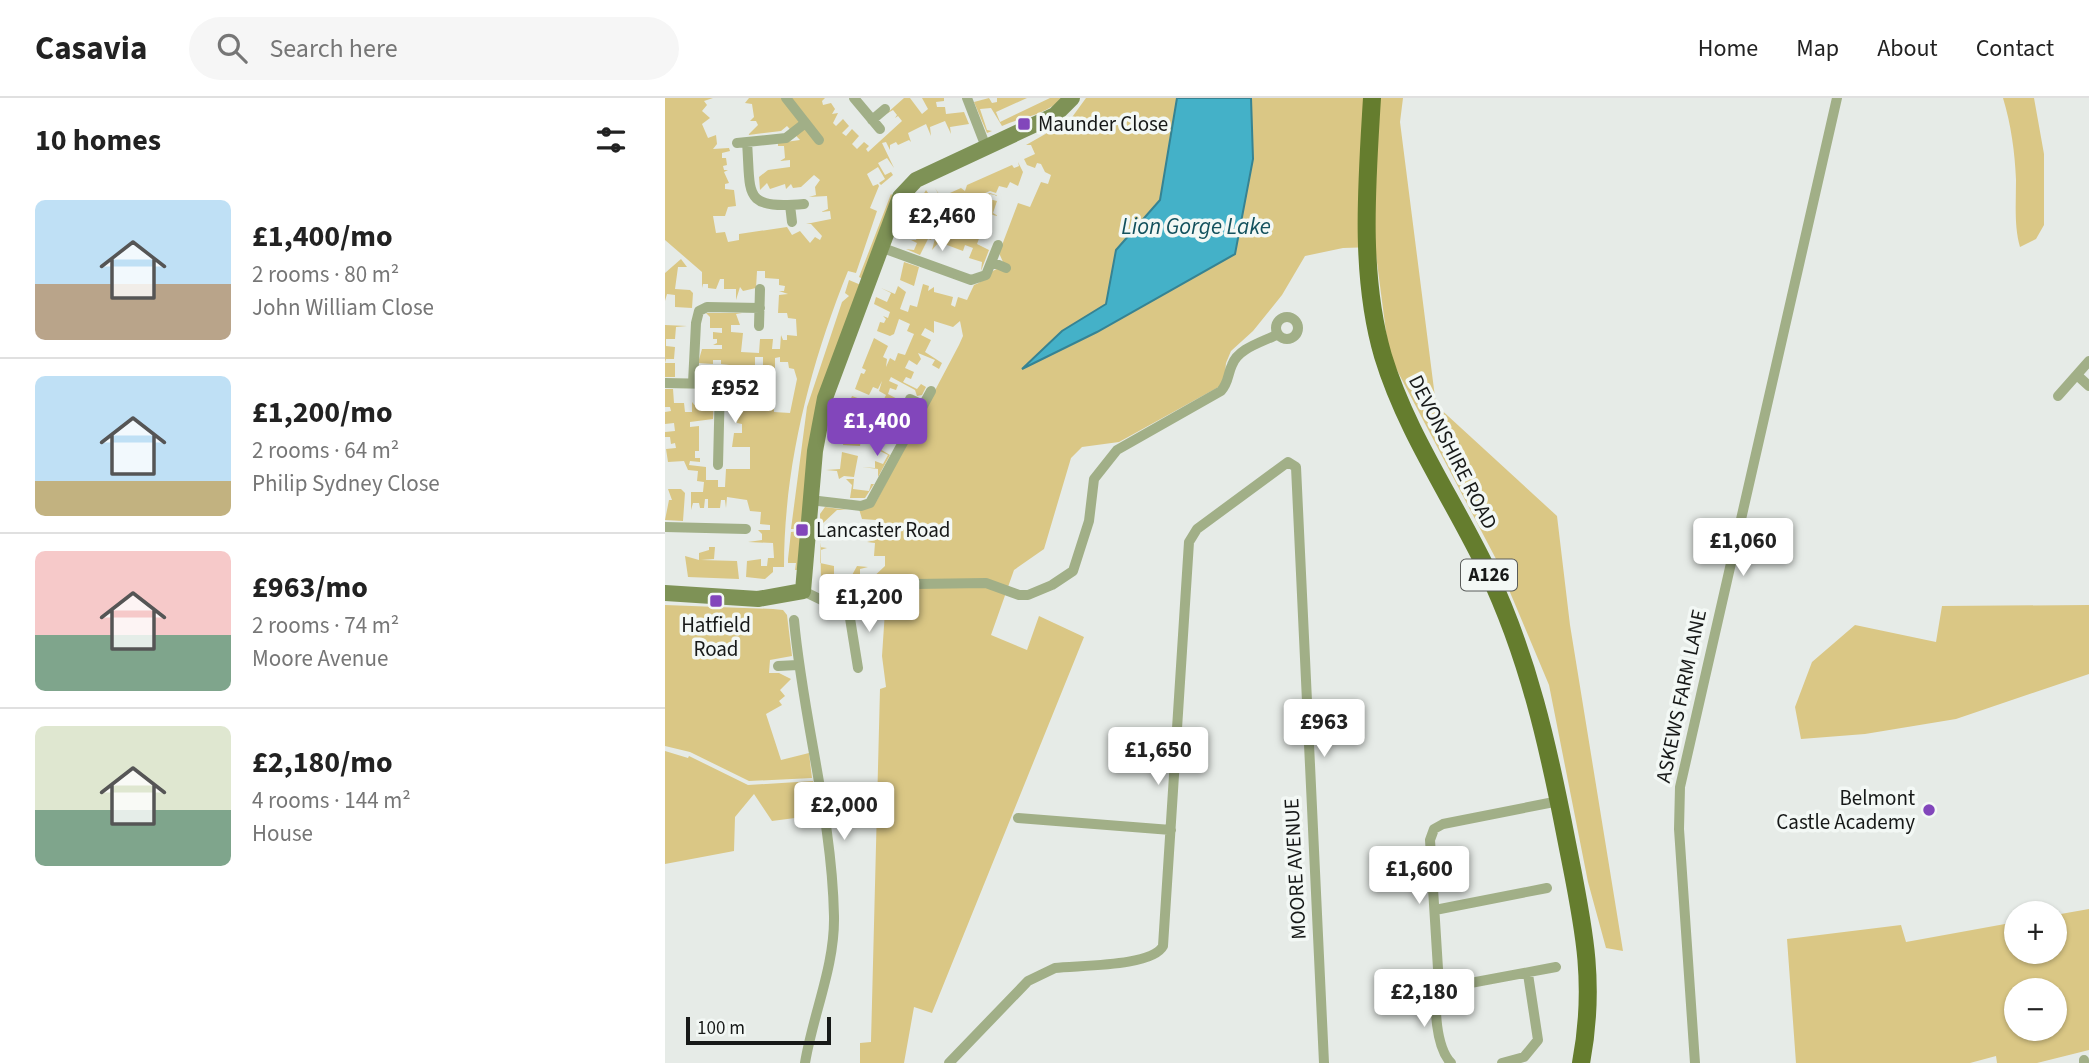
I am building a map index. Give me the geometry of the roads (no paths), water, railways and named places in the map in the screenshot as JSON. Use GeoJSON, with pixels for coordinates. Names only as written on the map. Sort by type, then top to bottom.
{"type":"FeatureCollection","features":[{"type":"Feature","properties":{"kind":"main road","name":"DEVONSHIRE ROAD"},"geometry":{"type":"LineString","coordinates":[[1372,98],[1367,246],[1373,310],[1382,353],[1403,410],[1486,568],[1517,642],[1544,729],[1587,942],[1589,1010],[1581,1063]]}},
{"type":"Feature","properties":{"kind":"street"},"geometry":{"type":"LineString","coordinates":[[786,98],[819,140]]}},
{"type":"Feature","properties":{"kind":"street"},"geometry":{"type":"LineString","coordinates":[[854,98],[876,124],[885,109]]}},
{"type":"Feature","properties":{"kind":"street"},"geometry":{"type":"LineString","coordinates":[[967,98],[986,147]]}},
{"type":"Feature","properties":{"kind":"street"},"geometry":{"type":"LineString","coordinates":[[803,591],[810,500],[825,398],[900,197],[908,186],[1055,115],[1072,98]]}},
{"type":"Feature","properties":{"kind":"street","name":"ASKEWS FARM LANE"},"geometry":{"type":"LineString","coordinates":[[1695,1063],[1679,829],[1680,787],[1837,98]]}},
{"type":"Feature","properties":{"kind":"street"},"geometry":{"type":"LineString","coordinates":[[804,124],[786,138],[742,143],[753,195],[765,205],[804,204]]}},
{"type":"Feature","properties":{"kind":"street"},"geometry":{"type":"LineString","coordinates":[[790,205],[792,222]]}},
{"type":"Feature","properties":{"kind":"street"},"geometry":{"type":"LineString","coordinates":[[880,247],[971,280],[986,275],[998,245]]}},
{"type":"Feature","properties":{"kind":"street"},"geometry":{"type":"LineString","coordinates":[[992,262],[1006,268]]}},
{"type":"Feature","properties":{"kind":"street"},"geometry":{"type":"LineString","coordinates":[[759,326],[760,289]]}},
{"type":"Feature","properties":{"kind":"street"},"geometry":{"type":"LineString","coordinates":[[694,383],[696,323],[699,311],[708,307],[760,309]]}},
{"type":"Feature","properties":{"kind":"street"},"geometry":{"type":"LineString","coordinates":[[665,593],[758,599],[803,591],[829,604],[848,606],[904,586],[929,583],[986,583],[1009,592],[1028,595],[1073,571],[1089,521],[1094,479],[1117,450],[1221,391],[1227,384],[1235,360],[1254,345],[1278,334]]}},
{"type":"Feature","properties":{"kind":"street"},"geometry":{"type":"LineString","coordinates":[[2058,396],[2089,361]]}},
{"type":"Feature","properties":{"kind":"street"},"geometry":{"type":"LineString","coordinates":[[2078,376],[2089,386]]}},
{"type":"Feature","properties":{"kind":"street"},"geometry":{"type":"LineString","coordinates":[[665,383],[761,385]]}},
{"type":"Feature","properties":{"kind":"street"},"geometry":{"type":"LineString","coordinates":[[718,465],[720,384]]}},
{"type":"Feature","properties":{"kind":"street"},"geometry":{"type":"LineString","coordinates":[[810,500],[854,506],[870,503],[931,391]]}},
{"type":"Feature","properties":{"kind":"street"},"geometry":{"type":"LineString","coordinates":[[910,399],[923,405]]}},
{"type":"Feature","properties":{"kind":"street"},"geometry":{"type":"LineString","coordinates":[[718,450],[732,451]]}},
{"type":"Feature","properties":{"kind":"street","name":"MOORE AVENUE"},"geometry":{"type":"LineString","coordinates":[[1171,830],[1189,542],[1196,529],[1288,462],[1294,464],[1324,1063]]}},
{"type":"Feature","properties":{"kind":"street"},"geometry":{"type":"LineString","coordinates":[[665,527],[746,529]]}},
{"type":"Feature","properties":{"kind":"street"},"geometry":{"type":"LineString","coordinates":[[848,606],[858,667]]}},
{"type":"Feature","properties":{"kind":"street"},"geometry":{"type":"LineString","coordinates":[[795,620],[798,665],[824,803],[834,917],[825,978],[805,1063]]}},
{"type":"Feature","properties":{"kind":"street"},"geometry":{"type":"LineString","coordinates":[[778,666],[798,665]]}},
{"type":"Feature","properties":{"kind":"street"},"geometry":{"type":"LineString","coordinates":[[1451,1063],[1444,1051],[1436,1009],[1439,985],[1430,839],[1434,829],[1443,824],[1559,801]]}},
{"type":"Feature","properties":{"kind":"street"},"geometry":{"type":"LineString","coordinates":[[949,1063],[1028,981],[1041,973],[1055,968],[1145,960],[1160,952],[1163,946],[1171,830],[1018,818]]}},
{"type":"Feature","properties":{"kind":"street"},"geometry":{"type":"LineString","coordinates":[[1435,910],[1547,888]]}},
{"type":"Feature","properties":{"kind":"street"},"geometry":{"type":"LineString","coordinates":[[1439,985],[1449,987],[1556,967]]}},
{"type":"Feature","properties":{"kind":"street"},"geometry":{"type":"LineString","coordinates":[[1502,1063],[1524,1058],[1538,1041],[1528,974]]}},
{"type":"Feature","properties":{"kind":"water","name":"Lion Gorge Lake"},"geometry":{"type":"Polygon","coordinates":[[[1177,98],[1251,98],[1253,159],[1235,254],[1097,332],[1022,369],[1062,331],[1106,304],[1116,250],[1160,200],[1177,98]]]}},
{"type":"Feature","properties":{"kind":"place","name":"Maunder Close"},"geometry":{"type":"Point","coordinates":[1024,124]}},
{"type":"Feature","properties":{"kind":"place","name":"Lancaster Road"},"geometry":{"type":"Point","coordinates":[802,530]}},
{"type":"Feature","properties":{"kind":"place","name":"Hatfield Road"},"geometry":{"type":"Point","coordinates":[716,601]}},
{"type":"Feature","properties":{"kind":"place","name":"Belmont Castle Academy"},"geometry":{"type":"Point","coordinates":[1929,810]}}]}
